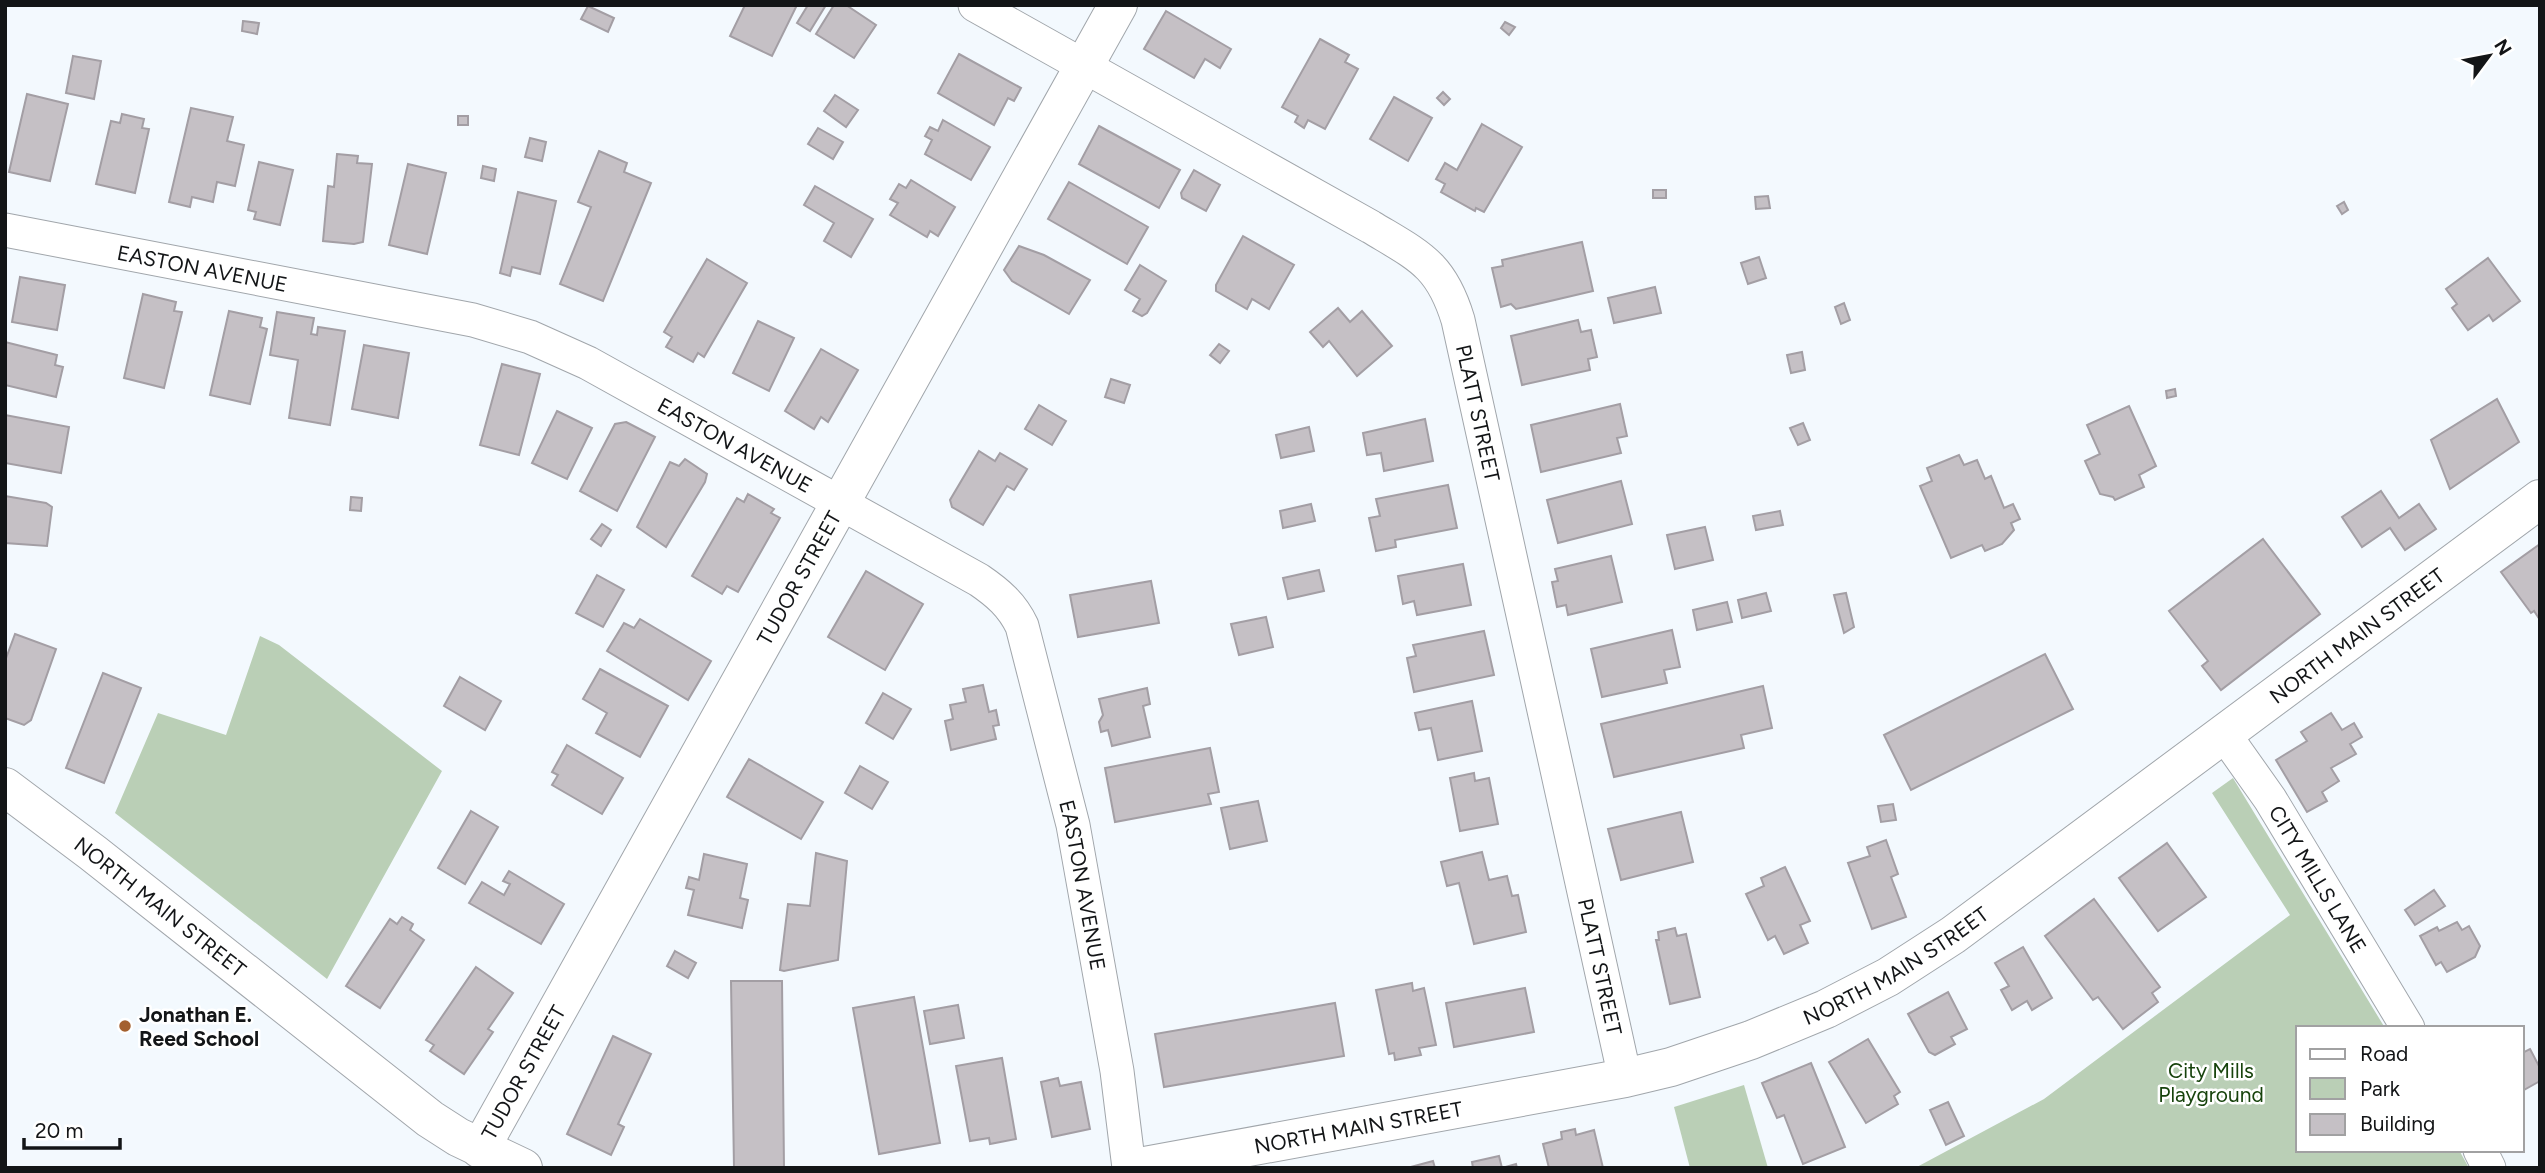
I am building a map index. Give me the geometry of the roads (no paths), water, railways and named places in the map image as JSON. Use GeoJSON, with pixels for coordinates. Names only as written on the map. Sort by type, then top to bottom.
{"type":"FeatureCollection","features":[{"type":"Feature","properties":{"kind":"main road","name":"TUDOR STREET"},"geometry":{"type":"LineString","coordinates":[[480,1149],[1118,5]]}},
{"type":"Feature","properties":{"kind":"main road","name":"NORTH MAIN STREET"},"geometry":{"type":"LineString","coordinates":[[1132,1168],[1625,1078],[1671,1067],[1751,1040],[1826,1009],[1888,977],[1953,935],[2540,499]]}},
{"type":"Feature","properties":{"kind":"main road","name":"NORTH MAIN STREET"},"geometry":{"type":"LineString","coordinates":[[5,786],[430,1119],[480,1149],[523,1168]]}},
{"type":"Feature","properties":{"kind":"street","name":"PLATT STREET"},"geometry":{"type":"LineString","coordinates":[[975,5],[1409,250],[1428,264],[1446,287],[1458,320],[1625,1078]]}},
{"type":"Feature","properties":{"kind":"street","name":"EASTON AVENUE"},"geometry":{"type":"LineString","coordinates":[[5,230],[503,327],[539,340],[588,363],[986,585],[1009,604],[1022,626],[1073,825],[1132,1168]]}},
{"type":"Feature","properties":{"kind":"street","name":"CITY MILLS LANE"},"geometry":{"type":"LineString","coordinates":[[2224,734],[2270,799],[2407,1026]]}},
{"type":"Feature","properties":{"kind":"street"},"geometry":{"type":"LineString","coordinates":[[2481,1152],[2490,1168]]}},
{"type":"Feature","properties":{"kind":"place","name":"Jonathan E. Reed School"},"geometry":{"type":"Point","coordinates":[125,1026]}},
{"type":"Feature","properties":{"kind":"park label","name":"City Mills Playground"},"geometry":{"type":"Point","coordinates":[2211,1082]}}]}
